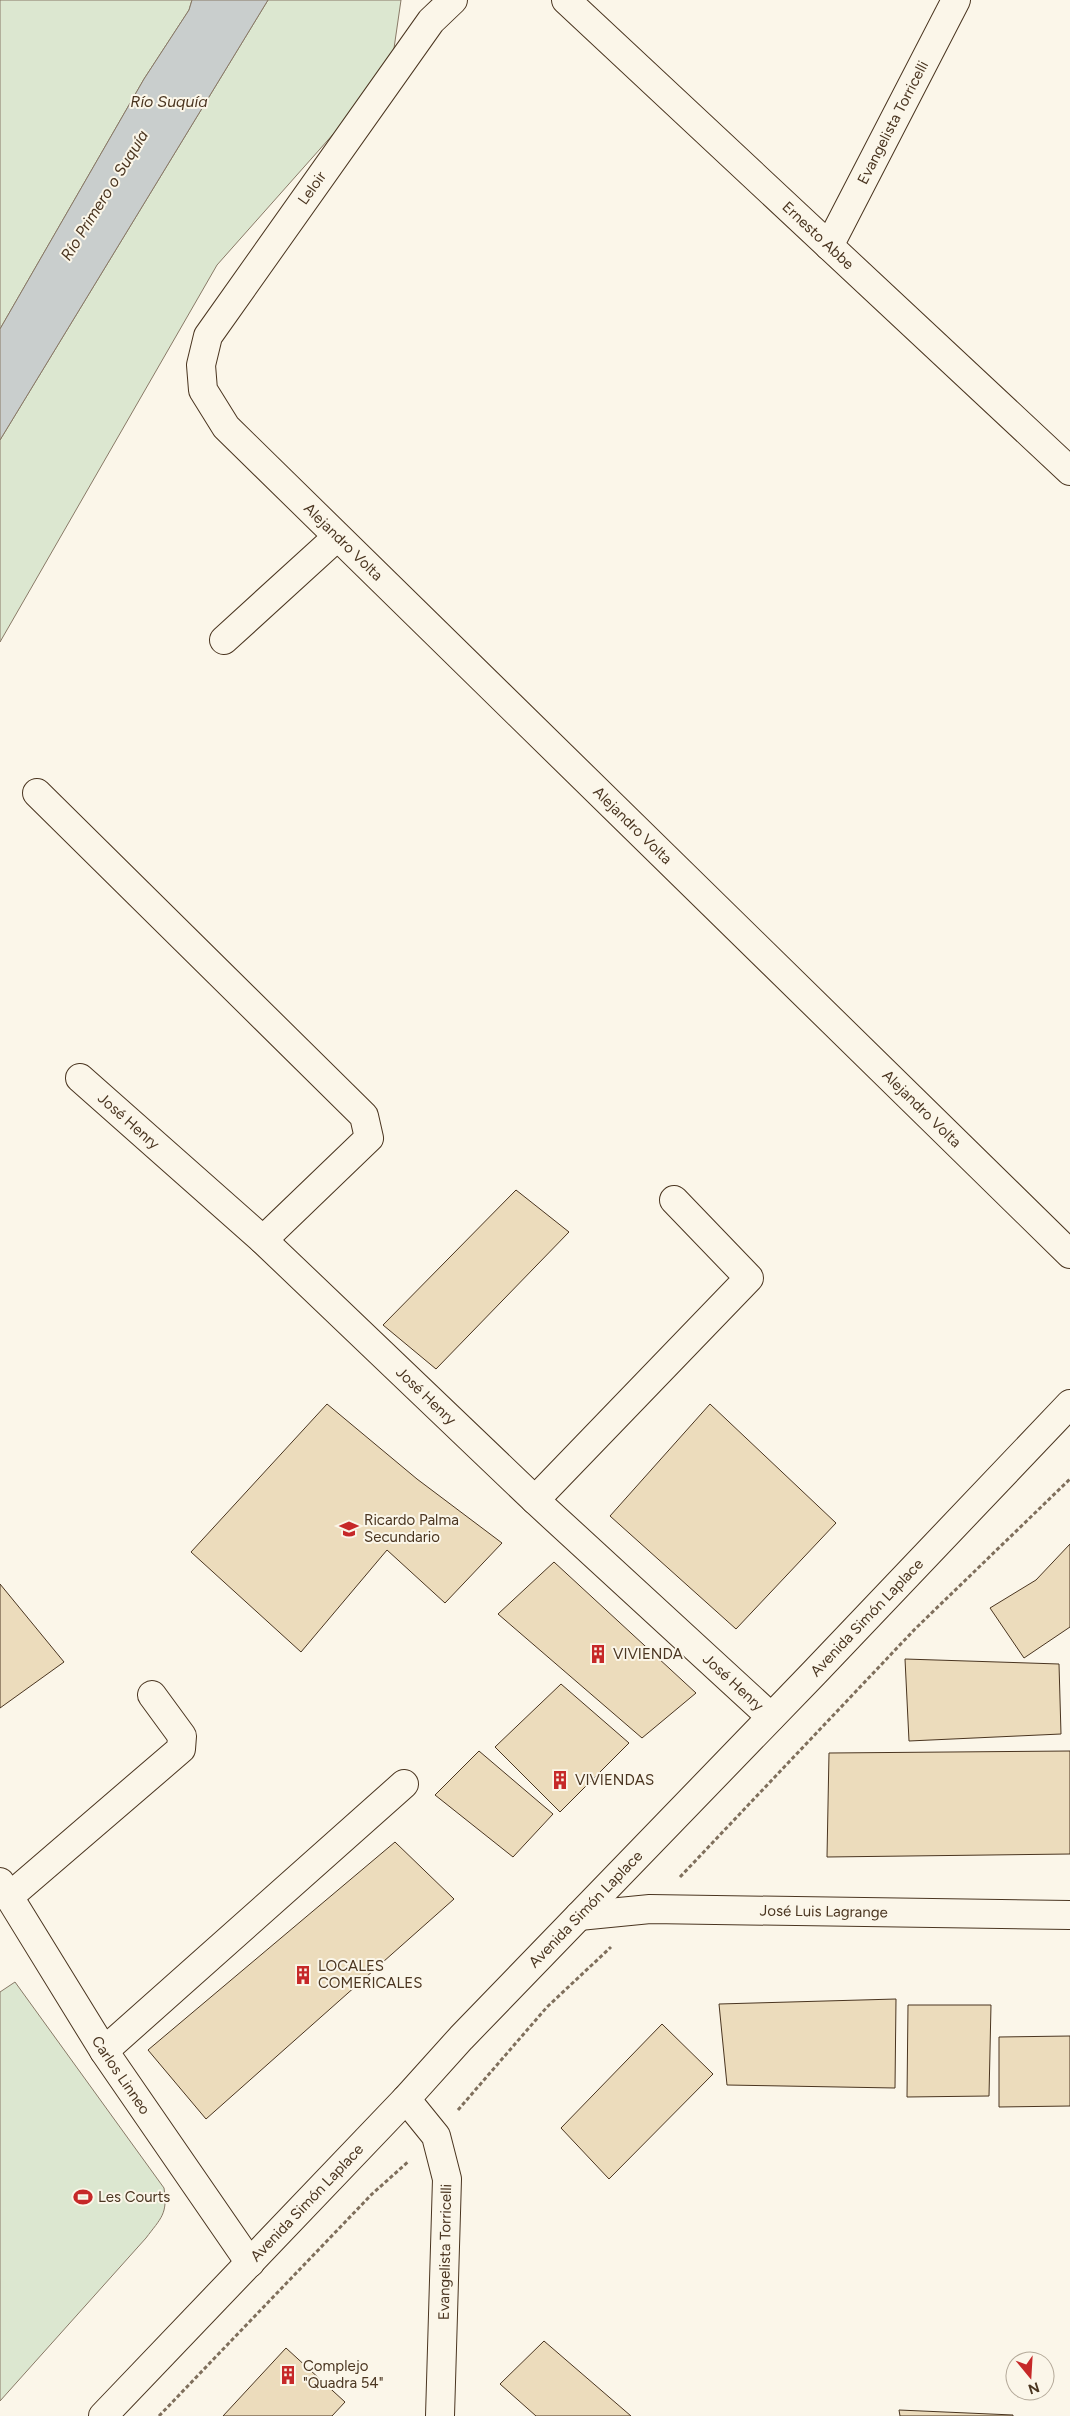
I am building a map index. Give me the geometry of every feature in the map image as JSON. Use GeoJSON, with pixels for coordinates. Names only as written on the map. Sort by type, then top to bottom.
{"type":"FeatureCollection","features":[{"type":"Feature","properties":{"kind":"street","name":"Leloir"},"geometry":{"type":"LineString","coordinates":[[203,390],[201,365],[208,336],[431,21],[453,0]]}},
{"type":"Feature","properties":{"kind":"street","name":"Ernesto Abbe"},"geometry":{"type":"LineString","coordinates":[[566,0],[1070,471]]}},
{"type":"Feature","properties":{"kind":"street","name":"Evangelista Torricelli"},"geometry":{"type":"LineString","coordinates":[[829,246],[956,0]]}},
{"type":"Feature","properties":{"kind":"street","name":"Alejandro Volta"},"geometry":{"type":"LineString","coordinates":[[203,390],[226,428],[1070,1254]]}},
{"type":"Feature","properties":{"kind":"street"},"geometry":{"type":"LineString","coordinates":[[224,640],[338,537]]}},
{"type":"Feature","properties":{"kind":"street"},"geometry":{"type":"LineString","coordinates":[[37,793],[364,1116],[369,1138],[263,1240]]}},
{"type":"Feature","properties":{"kind":"street","name":"José Henry"},"geometry":{"type":"LineString","coordinates":[[80,1078],[263,1240],[535,1500],[771,1717]]}},
{"type":"Feature","properties":{"kind":"street"},"geometry":{"type":"LineString","coordinates":[[535,1500],[749,1278],[674,1200]]}},
{"type":"Feature","properties":{"kind":"street","name":"Avenida Simón Laplace"},"geometry":{"type":"LineString","coordinates":[[102,2416],[406,2099],[461,2038],[1070,1404]]}},
{"type":"Feature","properties":{"kind":"street"},"geometry":{"type":"LineString","coordinates":[[5,1889],[181,1750],[182,1736],[152,1695]]}},
{"type":"Feature","properties":{"kind":"street"},"geometry":{"type":"LineString","coordinates":[[104,2051],[404,1784]]}},
{"type":"Feature","properties":{"kind":"street","name":"Carlos Linneo"},"geometry":{"type":"LineString","coordinates":[[5,1889],[104,2051],[250,2263]]}},
{"type":"Feature","properties":{"kind":"street","name":"José Luis Lagrange"},"geometry":{"type":"LineString","coordinates":[[578,1916],[650,1909],[1070,1915]]}},
{"type":"Feature","properties":{"kind":"street","name":"Evangelista Torricelli"},"geometry":{"type":"LineString","coordinates":[[406,2099],[436,2136],[447,2179],[440,2416]]}},
{"type":"Feature","properties":{"kind":"green space"},"geometry":{"type":"Polygon","coordinates":[[[0,0],[192,0],[189,10],[144,79],[0,329],[0,0]]]}},
{"type":"Feature","properties":{"kind":"green space"},"geometry":{"type":"Polygon","coordinates":[[[268,0],[401,0],[391,69],[217,265],[0,642],[0,440],[268,0]]]}},
{"type":"Feature","properties":{"kind":"green space","name":"Les Courts"},"geometry":{"type":"Polygon","coordinates":[[[15,1982],[164,2188],[165,2204],[162,2215],[146,2238],[0,2401],[0,1992],[15,1982]]]}},
{"type":"Feature","properties":{"kind":"water","name":"Río Suquía"},"geometry":{"type":"Polygon","coordinates":[[[192,0],[268,0],[0,440],[0,329],[144,79],[189,10],[192,0]]]}},
{"type":"Feature","properties":{"kind":"building"},"geometry":{"type":"Polygon","coordinates":[[[516,1190],[569,1232],[436,1369],[383,1325],[516,1190]]]}},
{"type":"Feature","properties":{"kind":"building"},"geometry":{"type":"Polygon","coordinates":[[[327,1404],[417,1479],[502,1543],[445,1603],[387,1550],[301,1652],[191,1552],[327,1404]]]}},
{"type":"Feature","properties":{"kind":"building"},"geometry":{"type":"Polygon","coordinates":[[[710,1404],[836,1523],[736,1629],[610,1516],[710,1404]]]}},
{"type":"Feature","properties":{"kind":"building"},"geometry":{"type":"Polygon","coordinates":[[[1070,1544],[1070,1627],[1024,1658],[990,1608],[1036,1580],[1070,1544]]]}},
{"type":"Feature","properties":{"kind":"building","name":"VIVIENDA"},"geometry":{"type":"Polygon","coordinates":[[[554,1562],[696,1693],[642,1738],[498,1614],[554,1562]]]}},
{"type":"Feature","properties":{"kind":"building"},"geometry":{"type":"Polygon","coordinates":[[[0,1584],[64,1662],[0,1708],[0,1584]]]}},
{"type":"Feature","properties":{"kind":"building"},"geometry":{"type":"Polygon","coordinates":[[[905,1659],[1059,1664],[1061,1734],[909,1741],[905,1659]]]}},
{"type":"Feature","properties":{"kind":"building","name":"VIVIENDAS"},"geometry":{"type":"Polygon","coordinates":[[[561,1684],[629,1743],[560,1812],[495,1747],[561,1684]]]}},
{"type":"Feature","properties":{"kind":"building"},"geometry":{"type":"Polygon","coordinates":[[[479,1751],[553,1814],[513,1857],[435,1795],[479,1751]]]}},
{"type":"Feature","properties":{"kind":"building"},"geometry":{"type":"Polygon","coordinates":[[[1070,1751],[1070,1854],[827,1857],[829,1753],[1070,1751]]]}},
{"type":"Feature","properties":{"kind":"building","name":"LOCALES COMERICALES"},"geometry":{"type":"Polygon","coordinates":[[[395,1842],[454,1899],[206,2119],[148,2050],[395,1842]]]}},
{"type":"Feature","properties":{"kind":"building"},"geometry":{"type":"Polygon","coordinates":[[[896,1999],[895,2088],[727,2085],[719,2004],[896,1999]]]}},
{"type":"Feature","properties":{"kind":"building"},"geometry":{"type":"Polygon","coordinates":[[[908,2005],[991,2005],[989,2096],[907,2097],[908,2005]]]}},
{"type":"Feature","properties":{"kind":"building"},"geometry":{"type":"Polygon","coordinates":[[[662,2024],[713,2074],[609,2179],[561,2128],[662,2024]]]}},
{"type":"Feature","properties":{"kind":"building"},"geometry":{"type":"Polygon","coordinates":[[[1070,2036],[1070,2106],[999,2107],[999,2037],[1070,2036]]]}},
{"type":"Feature","properties":{"kind":"building"},"geometry":{"type":"Polygon","coordinates":[[[544,2341],[631,2416],[536,2416],[500,2384],[544,2341]]]}},
{"type":"Feature","properties":{"kind":"building","name":"Complejo \"Quadra 54\""},"geometry":{"type":"Polygon","coordinates":[[[286,2348],[345,2402],[332,2416],[223,2416],[286,2348]]]}},
{"type":"Feature","properties":{"kind":"building"},"geometry":{"type":"Polygon","coordinates":[[[899,2410],[1013,2415],[1013,2416],[900,2416],[899,2410]]]}},
{"type":"Feature","properties":{"kind":"place","name":"Ricardo Palma Secundario"},"geometry":{"type":"Point","coordinates":[349,1529]}},
{"type":"Feature","properties":{"kind":"place","name":"VIVIENDA"},"geometry":{"type":"Point","coordinates":[598,1654]}},
{"type":"Feature","properties":{"kind":"place","name":"VIVIENDAS"},"geometry":{"type":"Point","coordinates":[560,1780]}},
{"type":"Feature","properties":{"kind":"place","name":"LOCALES COMERICALES"},"geometry":{"type":"Point","coordinates":[303,1975]}},
{"type":"Feature","properties":{"kind":"place","name":"Les Courts"},"geometry":{"type":"Point","coordinates":[83,2197]}},
{"type":"Feature","properties":{"kind":"place","name":"Complejo \"Quadra 54\""},"geometry":{"type":"Point","coordinates":[288,2375]}},
{"type":"Feature","properties":{"kind":"water label","name":"Río Primero o Suquía"},"geometry":{"type":"Point","coordinates":[104,195]}}]}
